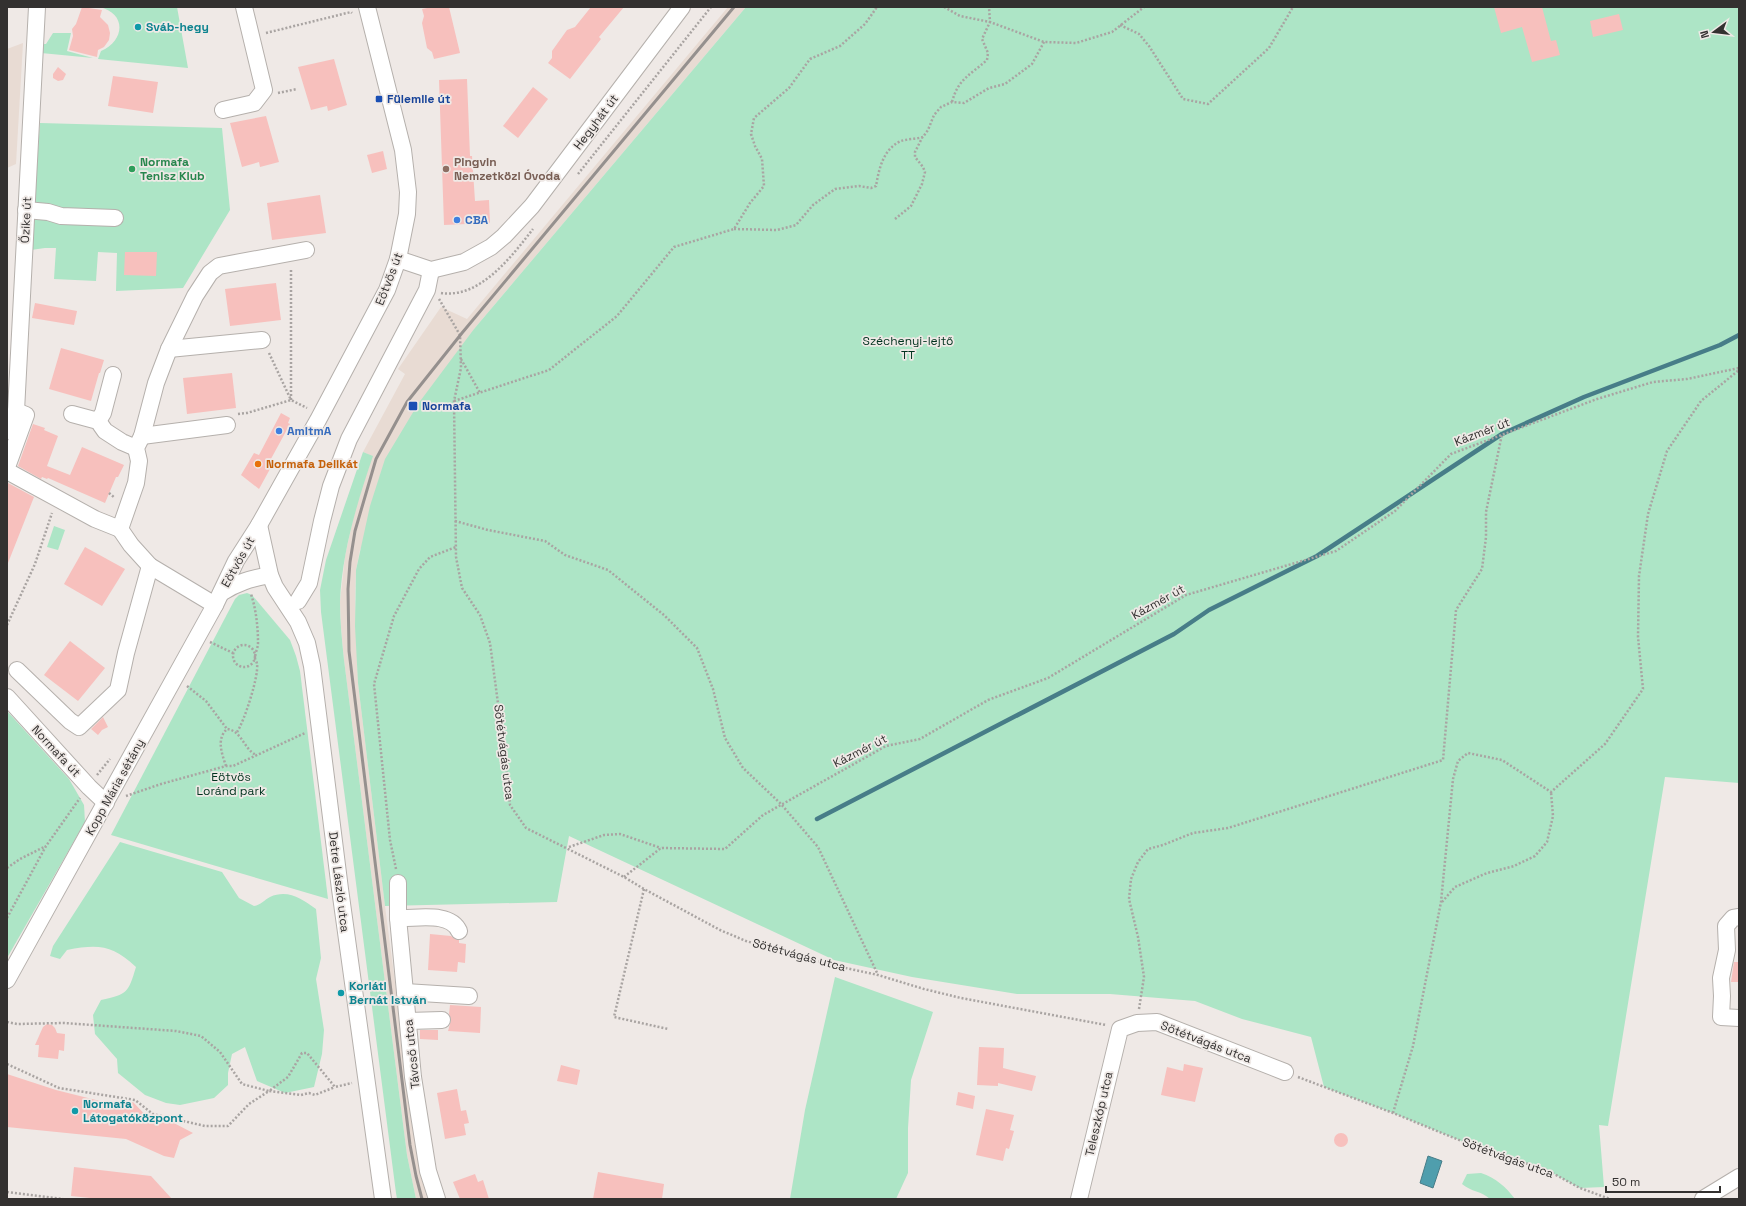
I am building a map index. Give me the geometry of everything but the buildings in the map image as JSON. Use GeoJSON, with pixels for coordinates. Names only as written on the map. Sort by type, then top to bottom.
{"type":"FeatureCollection","features":[{"type":"Feature","properties":{"kind":"street","name":"Őzike út"},"geometry":{"type":"LineString","coordinates":[[7,431],[16,411],[37,7]]}},
{"type":"Feature","properties":{"kind":"street"},"geometry":{"type":"LineString","coordinates":[[223,110],[254,103],[264,90],[244,7]]}},
{"type":"Feature","properties":{"kind":"street","name":"Eötvös út"},"geometry":{"type":"LineString","coordinates":[[218,599],[236,561],[259,525],[371,321],[387,290],[398,259],[407,214],[406,171],[403,150],[367,7]]}},
{"type":"Feature","properties":{"kind":"street","name":"Hegyhát út"},"geometry":{"type":"LineString","coordinates":[[431,270],[450,266],[476,256],[491,247],[520,220],[682,7]]}},
{"type":"Feature","properties":{"kind":"street"},"geometry":{"type":"LineString","coordinates":[[26,210],[48,212],[61,216],[115,218]]}},
{"type":"Feature","properties":{"kind":"street"},"geometry":{"type":"LineString","coordinates":[[120,529],[136,483],[139,461],[139,442],[156,383],[169,350],[195,296],[210,273],[219,266],[299,252]]}},
{"type":"Feature","properties":{"kind":"street"},"geometry":{"type":"LineString","coordinates":[[298,602],[309,583],[325,507],[331,486],[349,439],[427,290],[431,270],[398,259]]}},
{"type":"Feature","properties":{"kind":"street"},"geometry":{"type":"LineString","coordinates":[[169,350],[262,340]]}},
{"type":"Feature","properties":{"kind":"street"},"geometry":{"type":"LineString","coordinates":[[98,421],[103,413],[113,375]]}},
{"type":"Feature","properties":{"kind":"street"},"geometry":{"type":"LineString","coordinates":[[7,467],[26,415],[16,411]]}},
{"type":"Feature","properties":{"kind":"street"},"geometry":{"type":"LineString","coordinates":[[72,414],[98,421],[105,431],[122,442],[139,442],[229,420]]}},
{"type":"Feature","properties":{"kind":"street"},"geometry":{"type":"LineString","coordinates":[[7,471],[95,519],[120,529],[131,545],[150,566],[218,599]]}},
{"type":"Feature","properties":{"kind":"street","name":"Eötvös út"},"geometry":{"type":"LineString","coordinates":[[218,599],[235,584],[270,575],[259,525]]}},
{"type":"Feature","properties":{"kind":"street"},"geometry":{"type":"LineString","coordinates":[[17,670],[70,721],[79,726],[118,690],[126,653],[150,566]]}},
{"type":"Feature","properties":{"kind":"street","name":"Detre László utca"},"geometry":{"type":"LineString","coordinates":[[270,575],[275,587],[298,622],[306,643],[312,666],[383,1199]]}},
{"type":"Feature","properties":{"kind":"street","name":"Kopp Mária sétány"},"geometry":{"type":"LineString","coordinates":[[7,980],[218,599]]}},
{"type":"Feature","properties":{"kind":"street","name":"Normafa út"},"geometry":{"type":"LineString","coordinates":[[7,697],[88,787],[106,803]]}},
{"type":"Feature","properties":{"kind":"street","name":"Távcső utca"},"geometry":{"type":"LineString","coordinates":[[398,883],[398,918],[413,1077],[423,1147],[428,1171],[437,1199]]}},
{"type":"Feature","properties":{"kind":"street"},"geometry":{"type":"LineString","coordinates":[[1739,917],[1733,918],[1726,926],[1727,950],[1721,978],[1721,1016],[1739,1018]]}},
{"type":"Feature","properties":{"kind":"street"},"geometry":{"type":"LineString","coordinates":[[398,918],[430,918],[449,920],[456,925],[459,931]]}},
{"type":"Feature","properties":{"kind":"street"},"geometry":{"type":"LineString","coordinates":[[405,992],[469,996]]}},
{"type":"Feature","properties":{"kind":"street"},"geometry":{"type":"LineString","coordinates":[[408,1021],[442,1020]]}},
{"type":"Feature","properties":{"kind":"street","name":"Sötétvágás utca"},"geometry":{"type":"LineString","coordinates":[[1120,1029],[1137,1023],[1157,1022],[1285,1072]]}},
{"type":"Feature","properties":{"kind":"street","name":"Teleszkóp utca"},"geometry":{"type":"LineString","coordinates":[[1079,1199],[1120,1029]]}},
{"type":"Feature","properties":{"kind":"street"},"geometry":{"type":"LineString","coordinates":[[1703,1199],[1739,1177]]}},
{"type":"Feature","properties":{"kind":"path"},"geometry":{"type":"LineString","coordinates":[[734,229],[750,203],[764,186],[762,159],[751,134],[754,118],[788,88],[810,59],[840,46],[865,24],[877,7]]}},
{"type":"Feature","properties":{"kind":"path"},"geometry":{"type":"LineString","coordinates":[[944,7],[960,16],[990,22],[1044,42],[1076,43],[1112,32],[1144,7]]}},
{"type":"Feature","properties":{"kind":"path"},"geometry":{"type":"LineString","coordinates":[[952,102],[955,91],[968,74],[987,60],[988,53],[982,39],[990,22],[989,7]]}},
{"type":"Feature","properties":{"kind":"path"},"geometry":{"type":"LineString","coordinates":[[1120,26],[1139,34],[1149,46],[1183,99],[1208,104],[1269,48],[1293,7]]}},
{"type":"Feature","properties":{"kind":"path"},"geometry":{"type":"LineString","coordinates":[[251,37],[351,12],[353,18]]}},
{"type":"Feature","properties":{"kind":"path"},"geometry":{"type":"LineString","coordinates":[[895,219],[911,206],[922,184],[925,172],[915,157],[915,152],[928,130],[934,114],[941,106],[952,102],[964,103],[989,88],[1005,84],[1032,64],[1044,42]]}},
{"type":"Feature","properties":{"kind":"path"},"geometry":{"type":"LineString","coordinates":[[454,401],[549,370],[617,316],[674,247],[734,229],[777,230],[796,225],[813,205],[836,189],[859,186],[871,188],[876,186],[878,170],[887,152],[901,142],[923,137]]}},
{"type":"Feature","properties":{"kind":"path"},"geometry":{"type":"LineString","coordinates":[[291,400],[299,252]]}},
{"type":"Feature","properties":{"kind":"path","name":"Sötétvágás utca"},"geometry":{"type":"LineString","coordinates":[[439,298],[460,335],[461,368],[454,401],[456,557],[462,588],[480,615],[490,642],[510,805],[526,828],[624,877],[720,930],[746,941],[827,964],[878,975],[924,989],[961,998],[1120,1029]]}},
{"type":"Feature","properties":{"kind":"path"},"geometry":{"type":"LineString","coordinates":[[262,340],[291,400],[309,409]]}},
{"type":"Feature","properties":{"kind":"path"},"geometry":{"type":"LineString","coordinates":[[461,358],[480,393]]}},
{"type":"Feature","properties":{"kind":"path"},"geometry":{"type":"LineString","coordinates":[[1551,792],[1605,744],[1643,689],[1638,637],[1639,576],[1648,514],[1667,451],[1700,402],[1739,369]]}},
{"type":"Feature","properties":{"kind":"path","name":"Kázmér út"},"geometry":{"type":"LineString","coordinates":[[568,848],[604,835],[620,834],[661,848],[725,849],[763,814],[886,746],[920,739],[988,700],[1048,678],[1186,595],[1336,551],[1395,511],[1451,454],[1596,399],[1653,382],[1687,379],[1739,369]]}},
{"type":"Feature","properties":{"kind":"path"},"geometry":{"type":"LineString","coordinates":[[229,420],[291,400]]}},
{"type":"Feature","properties":{"kind":"path"},"geometry":{"type":"LineString","coordinates":[[1137,1023],[1144,977],[1138,937],[1129,899],[1132,879],[1138,862],[1148,850],[1193,833],[1228,828],[1443,760],[1456,610],[1482,568],[1486,537],[1486,512],[1502,434]]}},
{"type":"Feature","properties":{"kind":"path"},"geometry":{"type":"LineString","coordinates":[[7,626],[34,564],[52,511]]}},
{"type":"Feature","properties":{"kind":"path"},"geometry":{"type":"LineString","coordinates":[[455,521],[488,530],[545,541],[565,554],[608,570],[640,598],[664,615],[697,648],[713,689],[725,738],[743,768],[781,804],[818,847],[878,975]]}},
{"type":"Feature","properties":{"kind":"path"},"geometry":{"type":"LineString","coordinates":[[398,883],[390,840],[374,684],[394,616],[419,570],[430,557],[456,547]]}},
{"type":"Feature","properties":{"kind":"path"},"geometry":{"type":"LineString","coordinates":[[236,732],[244,719],[250,701],[257,665],[255,658],[254,651],[248,646],[245,645],[237,647],[233,653],[234,660],[242,667],[248,666],[255,658],[258,645],[254,603],[246,580]]}},
{"type":"Feature","properties":{"kind":"path"},"geometry":{"type":"LineString","coordinates":[[198,636],[233,653]]}},
{"type":"Feature","properties":{"kind":"path"},"geometry":{"type":"LineString","coordinates":[[174,679],[193,689],[202,697],[227,729],[236,732],[251,752],[256,755]]}},
{"type":"Feature","properties":{"kind":"path"},"geometry":{"type":"LineString","coordinates":[[226,766],[220,744],[221,738],[227,729]]}},
{"type":"Feature","properties":{"kind":"path"},"geometry":{"type":"LineString","coordinates":[[106,803],[161,784],[242,763],[310,730],[320,729]]}},
{"type":"Feature","properties":{"kind":"path"},"geometry":{"type":"LineString","coordinates":[[1394,1113],[1413,1046],[1441,902],[1453,779],[1458,761],[1468,753],[1502,760],[1551,792]]}},
{"type":"Feature","properties":{"kind":"path"},"geometry":{"type":"LineString","coordinates":[[7,918],[46,846],[88,787]]}},
{"type":"Feature","properties":{"kind":"path"},"geometry":{"type":"LineString","coordinates":[[1441,902],[1455,887],[1487,873],[1514,866],[1535,856],[1547,842],[1553,816],[1551,792]]}},
{"type":"Feature","properties":{"kind":"path"},"geometry":{"type":"LineString","coordinates":[[7,868],[20,859],[46,846]]}},
{"type":"Feature","properties":{"kind":"path"},"geometry":{"type":"LineString","coordinates":[[624,877],[661,848]]}},
{"type":"Feature","properties":{"kind":"path"},"geometry":{"type":"LineString","coordinates":[[644,889],[614,1017],[668,1029]]}},
{"type":"Feature","properties":{"kind":"path"},"geometry":{"type":"LineString","coordinates":[[7,1022],[17,1024],[64,1023],[168,1030],[201,1036],[220,1052],[242,1084],[269,1091],[301,1096],[309,1093],[315,1095],[335,1087],[366,1080]]}},
{"type":"Feature","properties":{"kind":"path"},"geometry":{"type":"LineString","coordinates":[[7,1064],[59,1088],[135,1100],[153,1114],[205,1126],[228,1126],[249,1104],[288,1077],[302,1053],[307,1053],[335,1087]]}},
{"type":"Feature","properties":{"kind":"path","name":"Sötétvágás utca"},"geometry":{"type":"LineString","coordinates":[[1285,1072],[1394,1113],[1491,1153],[1545,1169],[1580,1188],[1610,1199]]}},
{"type":"Feature","properties":{"kind":"path"},"geometry":{"type":"LineString","coordinates":[[7,1192],[63,1199]]}},
{"type":"Feature","properties":{"kind":"shaded area"},"geometry":{"type":"Polygon","coordinates":[[[728,7],[746,7],[474,329],[360,550],[356,570],[355,599],[358,683],[385,906],[419,1165],[427,1199],[416,1199],[407,1155],[341,627],[340,602],[345,556],[355,510],[372,456],[363,452],[405,374],[398,369],[441,307],[467,319],[728,7]]]}},
{"type":"Feature","properties":{"kind":"shaded area"},"geometry":{"type":"Polygon","coordinates":[[[23,43],[16,164],[7,168],[7,49],[23,43]]]}},
{"type":"Feature","properties":{"kind":"green space"},"geometry":{"type":"Polygon","coordinates":[[[99,7],[177,7],[188,68],[98,59],[101,51],[115,41],[120,28],[114,15],[108,10],[99,7]]]}},
{"type":"Feature","properties":{"kind":"green space","name":"Széchenyi-lejtő TT"},"geometry":{"type":"Polygon","coordinates":[[[746,7],[1739,7],[1739,783],[1665,777],[1608,1126],[1599,1125],[1604,1187],[1580,1188],[1545,1169],[1491,1153],[1324,1087],[1311,1037],[1242,1019],[1195,1001],[1110,994],[1017,994],[912,977],[834,960],[569,836],[557,902],[385,906],[358,683],[355,626],[356,570],[370,506],[385,459],[418,404],[474,329],[746,7]]]}},
{"type":"Feature","properties":{"kind":"green space"},"geometry":{"type":"Polygon","coordinates":[[[53,33],[71,33],[67,51],[93,58],[41,53],[43,44],[46,44],[53,33]]]}},
{"type":"Feature","properties":{"kind":"green space","name":"Normafa Tenisz Klub"},"geometry":{"type":"Polygon","coordinates":[[[40,123],[222,128],[230,210],[183,288],[116,291],[117,253],[98,252],[96,281],[54,279],[56,248],[31,250],[40,123]]]}},
{"type":"Feature","properties":{"kind":"green space"},"geometry":{"type":"Polygon","coordinates":[[[363,452],[373,456],[361,492],[347,546],[341,583],[341,631],[407,1155],[416,1199],[397,1199],[396,1193],[321,612],[320,590],[326,560],[363,452]]]}},
{"type":"Feature","properties":{"kind":"green space"},"geometry":{"type":"Polygon","coordinates":[[[54,526],[65,530],[58,550],[47,547],[54,526]]]}},
{"type":"Feature","properties":{"kind":"green space","name":"Eötvös Loránd park"},"geometry":{"type":"Polygon","coordinates":[[[247,593],[252,595],[290,640],[300,671],[328,899],[111,835],[235,599],[239,595],[247,593]]]}},
{"type":"Feature","properties":{"kind":"green space"},"geometry":{"type":"Polygon","coordinates":[[[7,711],[69,779],[84,805],[85,822],[7,958],[7,711]]]}},
{"type":"Feature","properties":{"kind":"green space"},"geometry":{"type":"Polygon","coordinates":[[[120,842],[222,872],[239,898],[254,906],[261,904],[270,897],[283,894],[294,896],[316,909],[321,958],[316,979],[324,1030],[322,1054],[314,1087],[285,1093],[257,1081],[245,1047],[232,1054],[228,1073],[228,1085],[214,1098],[180,1105],[166,1103],[145,1095],[118,1073],[117,1059],[95,1034],[93,1015],[101,1000],[117,996],[126,991],[129,987],[136,967],[120,954],[112,950],[97,947],[67,950],[60,959],[50,956],[53,946],[120,842]]]}},
{"type":"Feature","properties":{"kind":"green space"},"geometry":{"type":"Polygon","coordinates":[[[835,977],[933,1012],[911,1080],[908,1128],[908,1173],[896,1199],[790,1199],[805,1110],[835,977]]]}},
{"type":"Feature","properties":{"kind":"green space"},"geometry":{"type":"Polygon","coordinates":[[[1481,1173],[1500,1183],[1515,1199],[1490,1199],[1484,1194],[1469,1189],[1462,1184],[1467,1174],[1481,1173]]]}},
{"type":"Feature","properties":{"kind":"water"},"geometry":{"type":"Polygon","coordinates":[[[1428,1156],[1442,1161],[1433,1188],[1420,1183],[1428,1156]]]}},
{"type":"Feature","properties":{"kind":"waterway"},"geometry":{"type":"LineString","coordinates":[[817,819],[1174,634],[1209,610],[1317,556],[1502,434],[1584,397],[1720,345],[1739,335]]}},
{"type":"Feature","properties":{"kind":"railway"},"geometry":{"type":"LineString","coordinates":[[422,1199],[410,1145],[349,651],[348,589],[350,562],[355,531],[376,459],[407,402],[462,333],[734,7]]}},
{"type":"Feature","properties":{"kind":"place","name":"Sváb-hegy"},"geometry":{"type":"Point","coordinates":[138,27]}},
{"type":"Feature","properties":{"kind":"place","name":"Fülemile út"},"geometry":{"type":"Point","coordinates":[379,99]}},
{"type":"Feature","properties":{"kind":"place","name":"Normafa Tenisz Klub"},"geometry":{"type":"Point","coordinates":[132,169]}},
{"type":"Feature","properties":{"kind":"place","name":"Pingvin Nemzetközi Óvoda"},"geometry":{"type":"Point","coordinates":[446,169]}},
{"type":"Feature","properties":{"kind":"place","name":"CBA"},"geometry":{"type":"Point","coordinates":[457,220]}},
{"type":"Feature","properties":{"kind":"place","name":"Normafa"},"geometry":{"type":"Point","coordinates":[413,406]}},
{"type":"Feature","properties":{"kind":"place","name":"AmitmA"},"geometry":{"type":"Point","coordinates":[279,431]}},
{"type":"Feature","properties":{"kind":"place","name":"Normafa Delikát"},"geometry":{"type":"Point","coordinates":[258,464]}},
{"type":"Feature","properties":{"kind":"place","name":"Korláti Bernát István"},"geometry":{"type":"Point","coordinates":[341,993]}},
{"type":"Feature","properties":{"kind":"place","name":"Normafa Látogatóközpont"},"geometry":{"type":"Point","coordinates":[75,1111]}}]}
